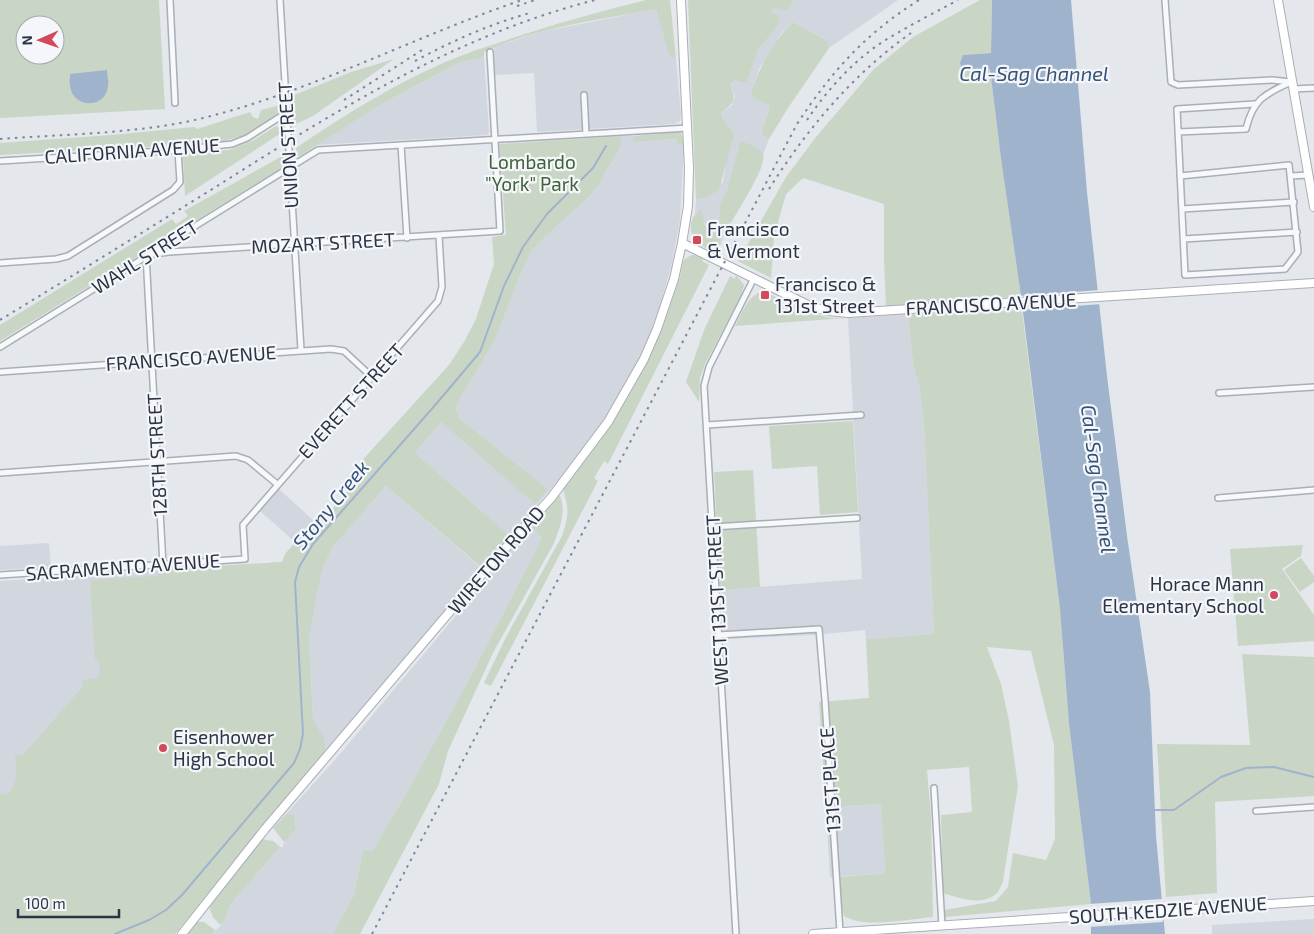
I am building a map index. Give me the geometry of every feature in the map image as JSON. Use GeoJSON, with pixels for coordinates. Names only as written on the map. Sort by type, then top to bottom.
{"type":"FeatureCollection","features":[{"type":"Feature","properties":{"kind":"street"},"geometry":{"type":"LineString","coordinates":[[170,0],[175,103]]}},
{"type":"Feature","properties":{"kind":"street","name":"UNION STREET"},"geometry":{"type":"LineString","coordinates":[[280,0],[301,350]]}},
{"type":"Feature","properties":{"kind":"street","name":"WIRETON ROAD"},"geometry":{"type":"LineString","coordinates":[[182,934],[266,829],[476,582],[551,498],[608,422],[644,359],[674,279],[682,243],[689,185],[681,0]]}},
{"type":"Feature","properties":{"kind":"street"},"geometry":{"type":"LineString","coordinates":[[1165,0],[1171,82],[1178,85],[1272,80],[1292,86],[1314,88]]}},
{"type":"Feature","properties":{"kind":"street"},"geometry":{"type":"LineString","coordinates":[[1278,0],[1308,174],[1312,186],[1314,207]]}},
{"type":"Feature","properties":{"kind":"street"},"geometry":{"type":"LineString","coordinates":[[490,52],[494,139]]}},
{"type":"Feature","properties":{"kind":"street"},"geometry":{"type":"LineString","coordinates":[[1178,132],[1246,129],[1249,116],[1255,104],[1265,94],[1292,86]]}},
{"type":"Feature","properties":{"kind":"street"},"geometry":{"type":"LineString","coordinates":[[584,95],[586,134]]}},
{"type":"Feature","properties":{"kind":"street"},"geometry":{"type":"LineString","coordinates":[[1180,176],[1289,166],[1298,252],[1285,269],[1186,275],[1180,176],[1177,108],[1255,104]]}},
{"type":"Feature","properties":{"kind":"street","name":"CALIFORNIA AVENUE"},"geometry":{"type":"LineString","coordinates":[[0,161],[178,150],[232,144],[247,138],[286,113]]}},
{"type":"Feature","properties":{"kind":"street"},"geometry":{"type":"LineString","coordinates":[[290,168],[318,150],[688,128]]}},
{"type":"Feature","properties":{"kind":"street","name":"MOZART STREET"},"geometry":{"type":"LineString","coordinates":[[146,255],[500,232],[494,139]]}},
{"type":"Feature","properties":{"kind":"street"},"geometry":{"type":"LineString","coordinates":[[401,145],[407,238]]}},
{"type":"Feature","properties":{"kind":"street"},"geometry":{"type":"LineString","coordinates":[[0,263],[56,259],[68,256],[178,186],[180,180],[178,150]]}},
{"type":"Feature","properties":{"kind":"street","name":"WAHL STREET"},"geometry":{"type":"LineString","coordinates":[[0,347],[146,255],[290,168]]}},
{"type":"Feature","properties":{"kind":"street"},"geometry":{"type":"LineString","coordinates":[[1291,176],[1308,174]]}},
{"type":"Feature","properties":{"kind":"street"},"geometry":{"type":"LineString","coordinates":[[1182,210],[1294,202]]}},
{"type":"Feature","properties":{"kind":"street"},"geometry":{"type":"LineString","coordinates":[[1184,240],[1297,232]]}},
{"type":"Feature","properties":{"kind":"street","name":"EVERETT STREET"},"geometry":{"type":"LineString","coordinates":[[245,559],[243,525],[438,301],[442,287],[439,236]]}},
{"type":"Feature","properties":{"kind":"street","name":"FRANCISCO AVENUE"},"geometry":{"type":"LineString","coordinates":[[682,243],[812,307],[848,313],[1314,283]]}},
{"type":"Feature","properties":{"kind":"street","name":"128TH STREET"},"geometry":{"type":"LineString","coordinates":[[146,255],[163,565]]}},
{"type":"Feature","properties":{"kind":"street","name":"WEST 131ST STREET"},"geometry":{"type":"LineString","coordinates":[[736,934],[704,386],[706,375],[754,278]]}},
{"type":"Feature","properties":{"kind":"street","name":"FRANCISCO AVENUE"},"geometry":{"type":"LineString","coordinates":[[0,372],[301,350],[338,349],[344,351],[372,377]]}},
{"type":"Feature","properties":{"kind":"street"},"geometry":{"type":"LineString","coordinates":[[1219,393],[1314,387]]}},
{"type":"Feature","properties":{"kind":"street"},"geometry":{"type":"LineString","coordinates":[[707,425],[861,415]]}},
{"type":"Feature","properties":{"kind":"street"},"geometry":{"type":"LineString","coordinates":[[0,473],[241,457],[248,460],[277,484]]}},
{"type":"Feature","properties":{"kind":"street"},"geometry":{"type":"LineString","coordinates":[[1218,498],[1314,490]]}},
{"type":"Feature","properties":{"kind":"street"},"geometry":{"type":"LineString","coordinates":[[713,527],[857,518]]}},
{"type":"Feature","properties":{"kind":"street","name":"SACRAMENTO AVENUE"},"geometry":{"type":"LineString","coordinates":[[0,575],[245,559]]}},
{"type":"Feature","properties":{"kind":"street"},"geometry":{"type":"LineString","coordinates":[[0,568],[0,575]]}},
{"type":"Feature","properties":{"kind":"street","name":"131ST PLACE"},"geometry":{"type":"LineString","coordinates":[[719,635],[819,629],[840,932]]}},
{"type":"Feature","properties":{"kind":"street"},"geometry":{"type":"LineString","coordinates":[[934,788],[942,926]]}},
{"type":"Feature","properties":{"kind":"street"},"geometry":{"type":"LineString","coordinates":[[1256,811],[1314,807]]}},
{"type":"Feature","properties":{"kind":"street","name":"SOUTH KEDZIE AVENUE"},"geometry":{"type":"LineString","coordinates":[[813,934],[1314,901]]}},
{"type":"Feature","properties":{"kind":"shaded area"},"geometry":{"type":"Polygon","coordinates":[[[794,0],[898,0],[829,48],[828,41],[793,22],[781,34],[759,69],[751,93],[753,98],[770,106],[761,133],[769,139],[763,155],[752,146],[740,141],[727,190],[719,205],[722,232],[726,231],[721,243],[717,234],[706,226],[698,211],[695,214],[696,200],[705,198],[723,182],[726,163],[724,121],[721,114],[732,105],[735,97],[730,84],[734,80],[741,83],[747,82],[759,48],[776,29],[780,21],[777,15],[771,12],[774,8],[787,10],[794,0]]]}},
{"type":"Feature","properties":{"kind":"shaded area"},"geometry":{"type":"Polygon","coordinates":[[[656,9],[669,54],[676,59],[681,115],[680,121],[674,124],[537,132],[534,73],[495,75],[494,47],[540,32],[656,9]]]}},
{"type":"Feature","properties":{"kind":"shaded area"},"geometry":{"type":"Polygon","coordinates":[[[484,57],[489,132],[487,135],[316,145],[378,106],[458,63],[484,57]]]}},
{"type":"Feature","properties":{"kind":"shaded area"},"geometry":{"type":"Polygon","coordinates":[[[621,136],[634,136],[634,142],[676,139],[677,143],[684,144],[680,220],[672,263],[660,306],[645,347],[626,386],[605,422],[581,454],[325,751],[175,934],[0,934],[0,581],[282,562],[313,717],[309,638],[311,616],[324,564],[332,548],[386,486],[479,566],[509,535],[415,453],[441,422],[535,503],[548,489],[459,418],[456,408],[495,340],[532,250],[588,198],[609,167],[622,141],[621,136]]]}},
{"type":"Feature","properties":{"kind":"shaded area"},"geometry":{"type":"Polygon","coordinates":[[[908,314],[913,364],[920,390],[924,425],[934,634],[866,639],[865,630],[815,635],[725,639],[720,590],[862,579],[848,318],[908,314]]]}},
{"type":"Feature","properties":{"kind":"shaded area"},"geometry":{"type":"Polygon","coordinates":[[[279,489],[314,521],[295,542],[260,511],[279,489]]]}},
{"type":"Feature","properties":{"kind":"shaded area"},"geometry":{"type":"Polygon","coordinates":[[[531,526],[542,538],[472,674],[402,801],[372,851],[363,851],[354,895],[334,933],[212,934],[225,921],[230,905],[280,847],[283,847],[284,842],[296,829],[294,816],[286,814],[335,760],[531,526]]]}},
{"type":"Feature","properties":{"kind":"shaded area"},"geometry":{"type":"Polygon","coordinates":[[[49,543],[51,567],[0,570],[0,546],[49,543]]]}},
{"type":"Feature","properties":{"kind":"shaded area"},"geometry":{"type":"Polygon","coordinates":[[[881,804],[885,873],[830,877],[826,807],[881,804]]]}},
{"type":"Feature","properties":{"kind":"shaded area"},"geometry":{"type":"Polygon","coordinates":[[[1314,919],[1314,934],[1212,934],[1212,925],[1314,919]]]}},
{"type":"Feature","properties":{"kind":"green space"},"geometry":{"type":"Polygon","coordinates":[[[0,0],[159,0],[165,109],[0,118],[0,0]]]}},
{"type":"Feature","properties":{"kind":"green space"},"geometry":{"type":"Polygon","coordinates":[[[646,0],[670,0],[676,59],[669,55],[656,9],[547,30],[504,43],[484,52],[484,57],[458,63],[378,106],[300,156],[296,156],[296,148],[331,124],[386,92],[443,63],[540,29],[646,0]]]}},
{"type":"Feature","properties":{"kind":"green space"},"geometry":{"type":"Polygon","coordinates":[[[688,0],[794,0],[787,11],[774,8],[771,12],[777,15],[780,21],[776,29],[759,48],[747,82],[741,83],[735,80],[730,84],[734,98],[721,114],[734,134],[719,190],[705,198],[696,200],[688,0]]]}},
{"type":"Feature","properties":{"kind":"green space"},"geometry":{"type":"Polygon","coordinates":[[[980,0],[992,0],[991,53],[963,55],[962,69],[990,69],[1021,296],[886,307],[884,204],[803,178],[786,194],[774,237],[771,278],[738,261],[786,177],[816,137],[874,69],[913,37],[980,0]]]}},
{"type":"Feature","properties":{"kind":"green space"},"geometry":{"type":"Polygon","coordinates":[[[793,22],[828,41],[829,48],[769,139],[761,134],[770,106],[753,98],[751,93],[768,55],[793,22]]]}},
{"type":"Feature","properties":{"kind":"green space"},"geometry":{"type":"Polygon","coordinates":[[[394,59],[313,116],[294,125],[292,96],[351,72],[394,59]]]}},
{"type":"Feature","properties":{"kind":"green space"},"geometry":{"type":"Polygon","coordinates":[[[281,105],[277,115],[250,134],[216,143],[0,155],[0,143],[194,127],[197,129],[250,112],[253,117],[258,119],[261,110],[281,105]]]}},
{"type":"Feature","properties":{"kind":"green space"},"geometry":{"type":"Polygon","coordinates":[[[276,126],[281,128],[282,131],[278,135],[185,196],[183,157],[185,154],[229,150],[254,140],[276,126]]]}},
{"type":"Feature","properties":{"kind":"green space"},"geometry":{"type":"Polygon","coordinates":[[[681,133],[684,144],[677,144],[676,139],[634,142],[634,136],[681,133]]]}},
{"type":"Feature","properties":{"kind":"green space","name":"Eisenhower High School"},"geometry":{"type":"Polygon","coordinates":[[[621,136],[622,141],[618,151],[588,198],[532,250],[495,340],[456,408],[459,418],[548,489],[535,504],[441,422],[415,453],[509,535],[480,566],[386,486],[332,548],[324,565],[317,592],[309,638],[313,720],[324,738],[325,751],[175,934],[0,934],[0,795],[9,793],[14,784],[16,775],[15,756],[24,754],[80,690],[83,686],[82,680],[96,678],[100,675],[99,660],[95,660],[90,580],[157,576],[164,569],[282,562],[285,554],[314,521],[319,524],[352,486],[357,466],[449,365],[476,319],[494,264],[492,237],[506,235],[499,144],[621,136]]]}},
{"type":"Feature","properties":{"kind":"green space"},"geometry":{"type":"Polygon","coordinates":[[[740,141],[759,150],[763,155],[763,161],[742,204],[726,231],[721,232],[719,205],[727,190],[740,141]]]}},
{"type":"Feature","properties":{"kind":"green space"},"geometry":{"type":"Polygon","coordinates":[[[284,155],[285,164],[283,167],[0,341],[0,325],[172,219],[176,224],[188,216],[184,211],[284,155]]]}},
{"type":"Feature","properties":{"kind":"green space"},"geometry":{"type":"Polygon","coordinates":[[[698,211],[702,211],[707,228],[718,236],[721,243],[718,250],[711,248],[709,250],[698,242],[692,234],[691,223],[698,211]]]}},
{"type":"Feature","properties":{"kind":"green space"},"geometry":{"type":"Polygon","coordinates":[[[695,254],[704,258],[702,261],[709,265],[608,464],[604,461],[594,478],[598,481],[491,686],[484,683],[505,639],[562,536],[567,512],[563,489],[607,430],[633,388],[655,344],[678,283],[683,262],[695,254]]]}},
{"type":"Feature","properties":{"kind":"green space"},"geometry":{"type":"Polygon","coordinates":[[[736,275],[744,285],[741,296],[705,364],[700,378],[699,402],[686,382],[704,330],[730,276],[735,279],[736,275]]]}},
{"type":"Feature","properties":{"kind":"green space"},"geometry":{"type":"Polygon","coordinates":[[[763,291],[810,313],[832,318],[848,318],[735,326],[749,301],[763,291]]]}},
{"type":"Feature","properties":{"kind":"green space"},"geometry":{"type":"Polygon","coordinates":[[[1022,310],[1060,609],[1069,724],[1091,904],[945,917],[944,910],[996,901],[1008,887],[1013,853],[1046,860],[1055,839],[1054,745],[1031,651],[987,647],[1001,684],[1009,721],[1018,786],[1003,881],[1000,889],[989,898],[976,901],[943,893],[941,815],[972,812],[969,767],[927,770],[931,816],[933,917],[875,923],[853,920],[844,916],[838,877],[885,873],[881,804],[826,807],[819,702],[869,698],[866,639],[934,634],[924,425],[920,390],[913,364],[908,314],[1022,310]]]}},
{"type":"Feature","properties":{"kind":"green space"},"geometry":{"type":"Polygon","coordinates":[[[853,421],[858,512],[820,515],[817,466],[772,469],[769,426],[853,421]]]}},
{"type":"Feature","properties":{"kind":"green space"},"geometry":{"type":"Polygon","coordinates":[[[753,470],[760,587],[720,590],[714,472],[753,470]]]}},
{"type":"Feature","properties":{"kind":"green space"},"geometry":{"type":"Polygon","coordinates":[[[559,494],[563,512],[554,543],[493,653],[448,751],[439,784],[360,934],[333,934],[354,895],[363,850],[372,851],[402,801],[472,674],[542,538],[531,526],[559,494]]]}},
{"type":"Feature","properties":{"kind":"green space","name":"Horace Mann Elementary School"},"geometry":{"type":"Polygon","coordinates":[[[1303,545],[1301,556],[1282,569],[1314,615],[1314,641],[1238,646],[1230,549],[1303,545]]]}},
{"type":"Feature","properties":{"kind":"green space"},"geometry":{"type":"Polygon","coordinates":[[[1301,558],[1314,576],[1314,582],[1300,592],[1284,570],[1301,558]]]}},
{"type":"Feature","properties":{"kind":"green space"},"geometry":{"type":"Polygon","coordinates":[[[1242,654],[1314,657],[1314,796],[1215,802],[1217,893],[1166,897],[1157,744],[1250,745],[1242,654]]]}},
{"type":"Feature","properties":{"kind":"green space"},"geometry":{"type":"Polygon","coordinates":[[[286,814],[294,815],[296,829],[284,842],[273,828],[286,814]]]}},
{"type":"Feature","properties":{"kind":"green space"},"geometry":{"type":"Polygon","coordinates":[[[261,839],[273,841],[280,847],[230,905],[225,921],[220,925],[213,917],[209,907],[261,839]]]}},
{"type":"Feature","properties":{"kind":"green space"},"geometry":{"type":"Polygon","coordinates":[[[194,922],[204,922],[215,930],[212,934],[185,934],[194,922]]]}},
{"type":"Feature","properties":{"kind":"water","name":"Cal-Sag Channel"},"geometry":{"type":"Polygon","coordinates":[[[992,0],[1071,0],[1087,192],[1107,376],[1127,536],[1150,692],[1156,836],[1165,934],[1091,934],[1091,904],[1069,724],[1060,609],[1021,296],[990,69],[962,69],[960,63],[963,55],[991,53],[992,0]]]}},
{"type":"Feature","properties":{"kind":"water"},"geometry":{"type":"Polygon","coordinates":[[[107,70],[108,86],[106,94],[102,99],[96,102],[83,102],[72,94],[70,74],[107,70]]]}},
{"type":"Feature","properties":{"kind":"pier"},"geometry":{"type":"Polygon","coordinates":[[[1100,290],[1102,304],[1020,310],[1019,296],[1100,290]]]}},
{"type":"Feature","properties":{"kind":"pier"},"geometry":{"type":"Polygon","coordinates":[[[1162,899],[1163,922],[1089,927],[1089,904],[1162,899]]]}},
{"type":"Feature","properties":{"kind":"waterway","name":"Stony Creek"},"geometry":{"type":"LineString","coordinates":[[115,934],[149,920],[166,910],[182,895],[294,763],[300,749],[303,734],[295,582],[299,567],[313,544],[480,352],[504,286],[523,247],[547,214],[593,168],[606,146]]}},
{"type":"Feature","properties":{"kind":"waterway"},"geometry":{"type":"LineString","coordinates":[[1154,810],[1174,810],[1221,777],[1246,768],[1274,767],[1314,777]]}},
{"type":"Feature","properties":{"kind":"railway"},"geometry":{"type":"LineString","coordinates":[[0,139],[150,128],[199,119],[241,108],[322,79],[441,30],[522,0]]}},
{"type":"Feature","properties":{"kind":"railway"},"geometry":{"type":"LineString","coordinates":[[517,6],[535,0]]}},
{"type":"Feature","properties":{"kind":"railway"},"geometry":{"type":"LineString","coordinates":[[0,320],[311,128],[401,76],[496,33],[544,15],[595,0]]}},
{"type":"Feature","properties":{"kind":"railway"},"geometry":{"type":"LineString","coordinates":[[372,934],[797,124],[823,87],[851,55],[882,26],[919,0]]}},
{"type":"Feature","properties":{"kind":"railway"},"geometry":{"type":"LineString","coordinates":[[807,120],[832,87],[862,57],[893,35],[958,0]]}},
{"type":"Feature","properties":{"kind":"railway"},"geometry":{"type":"LineString","coordinates":[[415,61],[471,34],[500,22],[530,13]]}},
{"type":"Feature","properties":{"kind":"railway"},"geometry":{"type":"LineString","coordinates":[[769,189],[799,145],[832,104],[870,66],[911,33]]}},
{"type":"Feature","properties":{"kind":"railway"},"geometry":{"type":"LineString","coordinates":[[344,100],[422,50]]}},
{"type":"Feature","properties":{"kind":"place","name":"Francisco & Vermont"},"geometry":{"type":"Point","coordinates":[697,240]}},
{"type":"Feature","properties":{"kind":"place","name":"Francisco & 131st Street"},"geometry":{"type":"Point","coordinates":[765,295]}},
{"type":"Feature","properties":{"kind":"place","name":"Horace Mann Elementary School"},"geometry":{"type":"Point","coordinates":[1274,595]}},
{"type":"Feature","properties":{"kind":"place","name":"Eisenhower High School"},"geometry":{"type":"Point","coordinates":[163,748]}},
{"type":"Feature","properties":{"kind":"park label","name":"Lombardo \"York\" Park"},"geometry":{"type":"Point","coordinates":[532,173]}}]}
